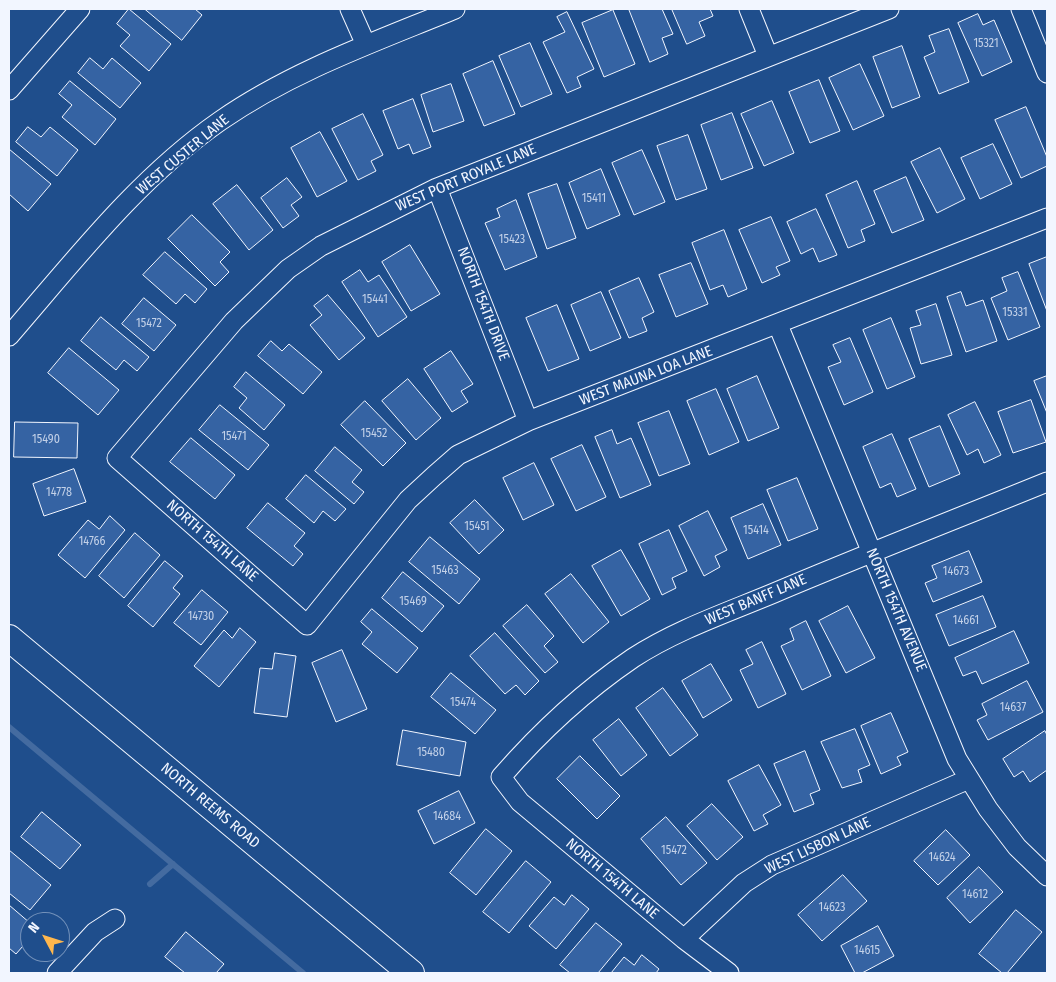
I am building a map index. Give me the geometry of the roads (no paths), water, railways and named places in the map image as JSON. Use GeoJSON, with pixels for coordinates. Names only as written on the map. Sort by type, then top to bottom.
{"type":"FeatureCollection","features":[{"type":"Feature","properties":{"kind":"main road","name":"NORTH REEMS ROAD"},"geometry":{"type":"LineString","coordinates":[[9,638],[412,973]]}},
{"type":"Feature","properties":{"kind":"street"},"geometry":{"type":"LineString","coordinates":[[9,90],[80,9]]}},
{"type":"Feature","properties":{"kind":"street"},"geometry":{"type":"LineString","coordinates":[[350,9],[366,45]]}},
{"type":"Feature","properties":{"kind":"street","name":"WEST CUSTER LANE"},"geometry":{"type":"LineString","coordinates":[[9,336],[129,200],[220,121],[305,70],[455,9]]}},
{"type":"Feature","properties":{"kind":"street"},"geometry":{"type":"LineString","coordinates":[[749,9],[768,56]]}},
{"type":"Feature","properties":{"kind":"street","name":"WEST PORT ROYALE LANE"},"geometry":{"type":"LineString","coordinates":[[117,458],[204,354],[288,270],[321,246],[437,188],[889,9]]}},
{"type":"Feature","properties":{"kind":"street"},"geometry":{"type":"LineString","coordinates":[[1021,9],[1047,73]]}},
{"type":"Feature","properties":{"kind":"street","name":"NORTH 154TH DRIVE"},"geometry":{"type":"LineString","coordinates":[[437,188],[528,421]]}},
{"type":"Feature","properties":{"kind":"street","name":"WEST MAUNA LOA LANE"},"geometry":{"type":"LineString","coordinates":[[307,625],[408,500],[458,454],[528,421],[778,325],[1047,218]]}},
{"type":"Feature","properties":{"kind":"street","name":"NORTH 154TH AVENUE"},"geometry":{"type":"LineString","coordinates":[[778,325],[957,759],[988,809],[1017,848],[1047,876]]}},
{"type":"Feature","properties":{"kind":"street","name":"NORTH 154TH LANE"},"geometry":{"type":"LineString","coordinates":[[117,458],[307,625]]}},
{"type":"Feature","properties":{"kind":"street","name":"WEST BANFF LANE"},"geometry":{"type":"LineString","coordinates":[[502,777],[536,737],[569,708],[634,658],[673,636],[872,552],[1047,482]]}},
{"type":"Feature","properties":{"kind":"street","name":"NORTH 154TH LANE"},"geometry":{"type":"LineString","coordinates":[[502,777],[520,802],[684,939],[729,973]]}},
{"type":"Feature","properties":{"kind":"street","name":"WEST LISBON LANE"},"geometry":{"type":"LineString","coordinates":[[684,939],[744,883],[772,865],[969,779]]}},
{"type":"Feature","properties":{"kind":"street"},"geometry":{"type":"LineString","coordinates":[[57,973],[95,932],[115,919]]}},
{"type":"Feature","properties":{"kind":"waterway"},"geometry":{"type":"LineString","coordinates":[[9,727],[303,973]]}},
{"type":"Feature","properties":{"kind":"waterway"},"geometry":{"type":"LineString","coordinates":[[150,884],[173,864]]}}]}
